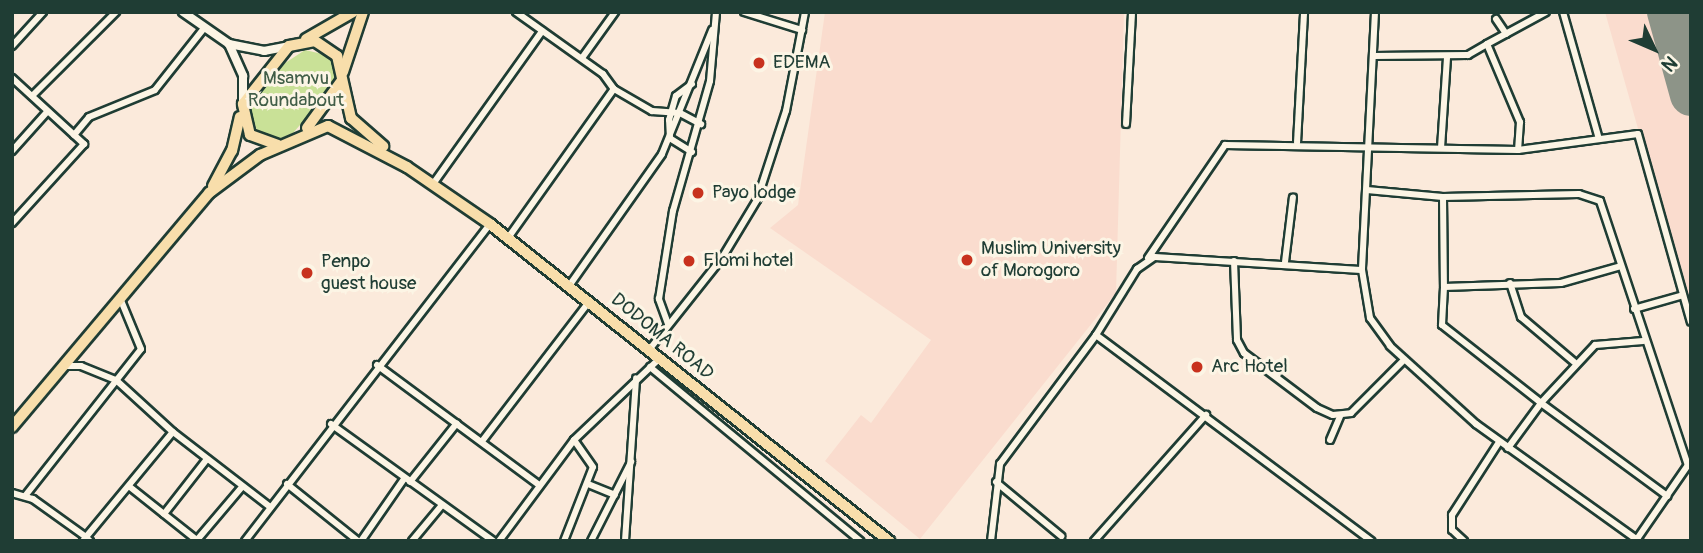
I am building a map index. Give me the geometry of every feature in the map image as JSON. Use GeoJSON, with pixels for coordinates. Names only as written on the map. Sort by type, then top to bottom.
{"type":"FeatureCollection","features":[{"type":"Feature","properties":{"kind":"highway"},"geometry":{"type":"LineString","coordinates":[[12,427],[209,193],[232,151],[242,107],[293,45],[353,12]]}},
{"type":"Feature","properties":{"kind":"highway"},"geometry":{"type":"LineString","coordinates":[[209,193],[293,139],[322,113],[342,77],[363,12]]}},
{"type":"Feature","properties":{"kind":"highway"},"geometry":{"type":"LineString","coordinates":[[293,45],[328,47],[342,77]]}},
{"type":"Feature","properties":{"kind":"highway","name":"DODOMA ROAD"},"geometry":{"type":"LineString","coordinates":[[342,77],[355,124],[407,167]]}},
{"type":"Feature","properties":{"kind":"highway"},"geometry":{"type":"LineString","coordinates":[[242,107],[253,138],[281,145]]}},
{"type":"Feature","properties":{"kind":"highway","name":"DODOMA ROAD"},"geometry":{"type":"LineString","coordinates":[[293,139],[318,127],[342,129],[433,184],[508,238],[889,541]]}},
{"type":"Feature","properties":{"kind":"main road"},"geometry":{"type":"LineString","coordinates":[[183,12],[229,44],[264,51],[293,45]]}},
{"type":"Feature","properties":{"kind":"main road"},"geometry":{"type":"LineString","coordinates":[[229,44],[243,76],[242,107]]}},
{"type":"Feature","properties":{"kind":"street"},"geometry":{"type":"LineString","coordinates":[[12,46],[43,12]]}},
{"type":"Feature","properties":{"kind":"street"},"geometry":{"type":"LineString","coordinates":[[32,96],[116,12]]}},
{"type":"Feature","properties":{"kind":"street"},"geometry":{"type":"LineString","coordinates":[[516,12],[527,15],[542,31],[582,58],[614,89],[652,111],[680,113],[701,124]]}},
{"type":"Feature","properties":{"kind":"street"},"geometry":{"type":"LineString","coordinates":[[582,58],[615,12]]}},
{"type":"Feature","properties":{"kind":"street"},"geometry":{"type":"LineString","coordinates":[[668,324],[659,299],[673,211],[701,124],[716,12]]}},
{"type":"Feature","properties":{"kind":"street"},"geometry":{"type":"LineString","coordinates":[[744,12],[802,30]]}},
{"type":"Feature","properties":{"kind":"street"},"geometry":{"type":"LineString","coordinates":[[649,349],[722,258],[757,200],[786,111],[804,12]]}},
{"type":"Feature","properties":{"kind":"street"},"geometry":{"type":"LineString","coordinates":[[1126,124],[1132,12]]}},
{"type":"Feature","properties":{"kind":"street"},"geometry":{"type":"LineString","coordinates":[[1297,143],[1304,12]]}},
{"type":"Feature","properties":{"kind":"street"},"geometry":{"type":"LineString","coordinates":[[1367,190],[1443,197],[1587,196],[1600,201],[1606,212],[1643,341],[1686,454],[1684,476],[1667,496],[1638,540],[1624,538],[1499,442],[1404,360],[1370,318],[1362,270],[1375,12]]}},
{"type":"Feature","properties":{"kind":"street"},"geometry":{"type":"LineString","coordinates":[[1563,12],[1599,139]]}},
{"type":"Feature","properties":{"kind":"street"},"geometry":{"type":"LineString","coordinates":[[1374,56],[1468,55],[1541,13]]}},
{"type":"Feature","properties":{"kind":"street"},"geometry":{"type":"LineString","coordinates":[[1496,19],[1506,34]]}},
{"type":"Feature","properties":{"kind":"street"},"geometry":{"type":"LineString","coordinates":[[569,286],[670,138],[715,22]]}},
{"type":"Feature","properties":{"kind":"street"},"geometry":{"type":"LineString","coordinates":[[74,135],[89,117],[155,90],[205,27]]}},
{"type":"Feature","properties":{"kind":"street"},"geometry":{"type":"LineString","coordinates":[[433,184],[542,31]]}},
{"type":"Feature","properties":{"kind":"street"},"geometry":{"type":"LineString","coordinates":[[1487,44],[1520,122],[1518,150]]}},
{"type":"Feature","properties":{"kind":"street"},"geometry":{"type":"LineString","coordinates":[[1441,148],[1447,57]]}},
{"type":"Feature","properties":{"kind":"street"},"geometry":{"type":"LineString","coordinates":[[12,78],[84,144],[12,223]]}},
{"type":"Feature","properties":{"kind":"street"},"geometry":{"type":"LineString","coordinates":[[670,138],[669,113],[692,84]]}},
{"type":"Feature","properties":{"kind":"street"},"geometry":{"type":"LineString","coordinates":[[508,238],[614,89]]}},
{"type":"Feature","properties":{"kind":"street"},"geometry":{"type":"LineString","coordinates":[[13,148],[47,112]]}},
{"type":"Feature","properties":{"kind":"street"},"geometry":{"type":"LineString","coordinates":[[991,541],[996,482],[1009,448],[1096,335],[1225,145],[1370,143],[1518,150],[1638,134],[1691,322]]}},
{"type":"Feature","properties":{"kind":"street"},"geometry":{"type":"LineString","coordinates":[[670,138],[692,152]]}},
{"type":"Feature","properties":{"kind":"street"},"geometry":{"type":"LineString","coordinates":[[1285,262],[1293,197]]}},
{"type":"Feature","properties":{"kind":"street"},"geometry":{"type":"LineString","coordinates":[[1443,197],[1442,325],[1541,403],[1667,496]]}},
{"type":"Feature","properties":{"kind":"street"},"geometry":{"type":"LineString","coordinates":[[12,208],[20,215]]}},
{"type":"Feature","properties":{"kind":"street"},"geometry":{"type":"LineString","coordinates":[[245,541],[331,424],[490,224]]}},
{"type":"Feature","properties":{"kind":"street"},"geometry":{"type":"LineString","coordinates":[[1148,258],[1285,262],[1362,270]]}},
{"type":"Feature","properties":{"kind":"street"},"geometry":{"type":"LineString","coordinates":[[1234,261],[1237,340],[1244,353],[1307,402],[1340,416]]}},
{"type":"Feature","properties":{"kind":"street"},"geometry":{"type":"LineString","coordinates":[[1444,287],[1561,283],[1621,266]]}},
{"type":"Feature","properties":{"kind":"street"},"geometry":{"type":"LineString","coordinates":[[1510,284],[1521,317],[1574,362]]}},
{"type":"Feature","properties":{"kind":"street"},"geometry":{"type":"LineString","coordinates":[[1634,309],[1683,295]]}},
{"type":"Feature","properties":{"kind":"street"},"geometry":{"type":"LineString","coordinates":[[25,496],[141,349],[120,298]]}},
{"type":"Feature","properties":{"kind":"street"},"geometry":{"type":"LineString","coordinates":[[483,440],[589,302]]}},
{"type":"Feature","properties":{"kind":"street"},"geometry":{"type":"LineString","coordinates":[[1096,335],[1371,541]]}},
{"type":"Feature","properties":{"kind":"street"},"geometry":{"type":"LineString","coordinates":[[1508,448],[1574,362],[1595,345],[1643,341]]}},
{"type":"Feature","properties":{"kind":"street"},"geometry":{"type":"LineString","coordinates":[[499,541],[538,484],[574,440],[660,358]]}},
{"type":"Feature","properties":{"kind":"street"},"geometry":{"type":"LineString","coordinates":[[1330,440],[1340,416],[1359,407],[1404,360]]}},
{"type":"Feature","properties":{"kind":"street"},"geometry":{"type":"LineString","coordinates":[[377,365],[483,440],[538,484]]}},
{"type":"Feature","properties":{"kind":"street"},"geometry":{"type":"LineString","coordinates":[[62,366],[81,366],[116,380],[173,432],[270,507]]}},
{"type":"Feature","properties":{"kind":"street"},"geometry":{"type":"LineString","coordinates":[[650,367],[860,541]]}},
{"type":"Feature","properties":{"kind":"street"},"geometry":{"type":"LineString","coordinates":[[625,541],[634,457],[636,378]]}},
{"type":"Feature","properties":{"kind":"street"},"geometry":{"type":"LineString","coordinates":[[1094,541],[1206,415]]}},
{"type":"Feature","properties":{"kind":"street"},"geometry":{"type":"LineString","coordinates":[[287,484],[359,541],[457,423]]}},
{"type":"Feature","properties":{"kind":"street"},"geometry":{"type":"LineString","coordinates":[[331,424],[493,541]]}},
{"type":"Feature","properties":{"kind":"street"},"geometry":{"type":"LineString","coordinates":[[12,493],[25,496],[86,540],[173,432]]}},
{"type":"Feature","properties":{"kind":"street"},"geometry":{"type":"LineString","coordinates":[[564,541],[588,484],[590,456],[574,440]]}},
{"type":"Feature","properties":{"kind":"street"},"geometry":{"type":"LineString","coordinates":[[1464,541],[1452,530],[1452,515],[1499,442]]}},
{"type":"Feature","properties":{"kind":"street"},"geometry":{"type":"LineString","coordinates":[[591,541],[634,457]]}},
{"type":"Feature","properties":{"kind":"street"},"geometry":{"type":"LineString","coordinates":[[164,514],[207,459]]}},
{"type":"Feature","properties":{"kind":"street"},"geometry":{"type":"LineString","coordinates":[[996,482],[1061,539]]}},
{"type":"Feature","properties":{"kind":"street"},"geometry":{"type":"LineString","coordinates":[[588,484],[615,495]]}},
{"type":"Feature","properties":{"kind":"street"},"geometry":{"type":"LineString","coordinates":[[130,487],[197,540],[242,487]]}},
{"type":"Feature","properties":{"kind":"street"},"geometry":{"type":"LineString","coordinates":[[412,541],[442,506]]}},
{"type":"Feature","properties":{"kind":"shaded area","name":"Muslim University of Morogoro"},"geometry":{"type":"Polygon","coordinates":[[[825,12],[1124,12],[1116,293],[920,539],[825,461],[861,415],[871,423],[931,340],[770,228],[798,205],[825,12]]]}},
{"type":"Feature","properties":{"kind":"shaded area"},"geometry":{"type":"Polygon","coordinates":[[[1605,12],[1691,12],[1691,311],[1663,217],[1605,12]]]}},
{"type":"Feature","properties":{"kind":"green space","name":"Msamvu Roundabout"},"geometry":{"type":"Polygon","coordinates":[[[305,50],[331,56],[337,71],[334,86],[293,133],[274,141],[259,135],[249,111],[256,95],[276,69],[305,50]]]}},
{"type":"Feature","properties":{"kind":"runway"},"geometry":{"type":"LineString","coordinates":[[1668,12],[1691,95]]}},
{"type":"Feature","properties":{"kind":"place","name":"EDEMA"},"geometry":{"type":"Point","coordinates":[759,63]}},
{"type":"Feature","properties":{"kind":"place","name":"Payo lodge"},"geometry":{"type":"Point","coordinates":[698,193]}},
{"type":"Feature","properties":{"kind":"place","name":"Muslim University of Morogoro"},"geometry":{"type":"Point","coordinates":[967,260]}},
{"type":"Feature","properties":{"kind":"place","name":"Flomi hotel"},"geometry":{"type":"Point","coordinates":[689,261]}},
{"type":"Feature","properties":{"kind":"place","name":"Penpo guest house"},"geometry":{"type":"Point","coordinates":[307,273]}},
{"type":"Feature","properties":{"kind":"place","name":"Arc Hotel"},"geometry":{"type":"Point","coordinates":[1197,367]}}]}
